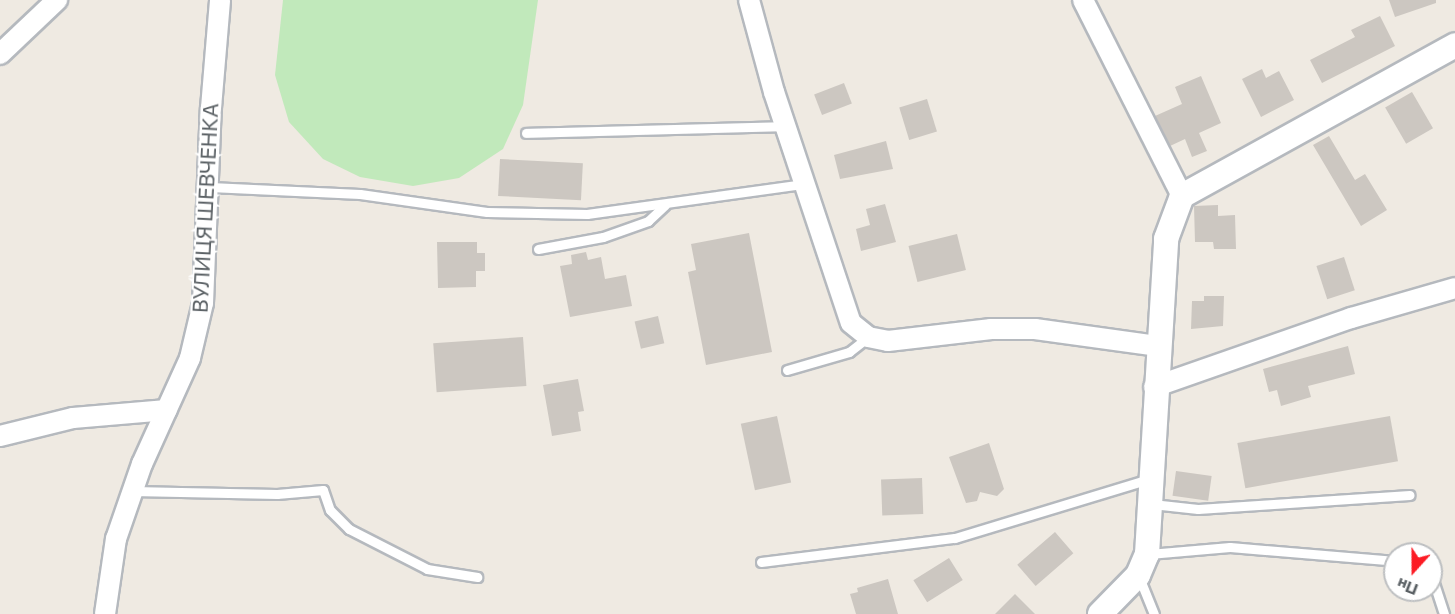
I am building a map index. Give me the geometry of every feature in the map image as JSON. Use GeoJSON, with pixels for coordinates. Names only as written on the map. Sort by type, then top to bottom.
{"type":"FeatureCollection","features":[{"type":"Feature","properties":{"kind":"street"},"geometry":{"type":"LineString","coordinates":[[0,54],[57,0]]}},
{"type":"Feature","properties":{"kind":"street","name":"ВУЛИЦЯ ШЕВЧЕНКА"},"geometry":{"type":"LineString","coordinates":[[105,614],[116,539],[132,491],[190,358],[204,303],[210,187],[211,108],[220,0]]}},
{"type":"Feature","properties":{"kind":"street"},"geometry":{"type":"LineString","coordinates":[[749,0],[785,126],[851,324],[868,337],[888,341],[991,329],[1035,329],[1157,346]]}},
{"type":"Feature","properties":{"kind":"street"},"geometry":{"type":"LineString","coordinates":[[1083,0],[1182,196]]}},
{"type":"Feature","properties":{"kind":"street"},"geometry":{"type":"LineString","coordinates":[[1100,614],[1142,565],[1151,504],[1154,387],[1166,239],[1182,196],[1455,45]]}},
{"type":"Feature","properties":{"kind":"street"},"geometry":{"type":"LineString","coordinates":[[1154,387],[1351,318],[1455,288]]}},
{"type":"Feature","properties":{"kind":"street"},"geometry":{"type":"LineString","coordinates":[[0,436],[73,418],[166,410]]}},
{"type":"Feature","properties":{"kind":"lane"},"geometry":{"type":"LineString","coordinates":[[525,133],[785,126]]}},
{"type":"Feature","properties":{"kind":"lane"},"geometry":{"type":"LineString","coordinates":[[210,187],[360,194],[487,212],[586,214],[665,205],[804,184]]}},
{"type":"Feature","properties":{"kind":"lane"},"geometry":{"type":"LineString","coordinates":[[538,249],[603,237],[648,221],[665,205]]}},
{"type":"Feature","properties":{"kind":"lane"},"geometry":{"type":"LineString","coordinates":[[787,370],[849,352],[868,337]]}},
{"type":"Feature","properties":{"kind":"lane"},"geometry":{"type":"LineString","coordinates":[[761,562],[956,538],[1151,478]]}},
{"type":"Feature","properties":{"kind":"lane"},"geometry":{"type":"LineString","coordinates":[[132,491],[277,494],[324,490],[330,510],[349,529],[427,569],[477,577]]}},
{"type":"Feature","properties":{"kind":"lane"},"geometry":{"type":"LineString","coordinates":[[1151,504],[1198,509],[1410,495]]}},
{"type":"Feature","properties":{"kind":"lane"},"geometry":{"type":"LineString","coordinates":[[1154,614],[1142,565],[1230,548],[1383,560]]}},
{"type":"Feature","properties":{"kind":"green space"},"geometry":{"type":"Polygon","coordinates":[[[283,0],[538,0],[523,105],[503,149],[459,178],[413,186],[360,177],[323,159],[289,122],[275,75],[283,0]]]}},
{"type":"Feature","properties":{"kind":"building"},"geometry":{"type":"Polygon","coordinates":[[[1389,0],[1436,0],[1436,3],[1395,17],[1389,0]]]}},
{"type":"Feature","properties":{"kind":"building"},"geometry":{"type":"Polygon","coordinates":[[[1380,16],[1395,46],[1322,83],[1310,60],[1355,37],[1351,30],[1380,16]]]}},
{"type":"Feature","properties":{"kind":"building"},"geometry":{"type":"Polygon","coordinates":[[[1262,69],[1266,78],[1279,71],[1294,100],[1261,117],[1242,79],[1262,69]]]}},
{"type":"Feature","properties":{"kind":"building"},"geometry":{"type":"Polygon","coordinates":[[[1201,76],[1221,123],[1199,133],[1207,151],[1192,157],[1185,139],[1170,146],[1155,116],[1182,104],[1175,87],[1201,76]]]}},
{"type":"Feature","properties":{"kind":"building"},"geometry":{"type":"Polygon","coordinates":[[[844,83],[852,104],[822,115],[814,94],[844,83]]]}},
{"type":"Feature","properties":{"kind":"building"},"geometry":{"type":"Polygon","coordinates":[[[1412,92],[1433,128],[1406,144],[1385,108],[1412,92]]]}},
{"type":"Feature","properties":{"kind":"building"},"geometry":{"type":"Polygon","coordinates":[[[927,99],[937,132],[909,140],[899,107],[927,99]]]}},
{"type":"Feature","properties":{"kind":"building"},"geometry":{"type":"Polygon","coordinates":[[[1329,136],[1355,180],[1365,174],[1387,210],[1361,226],[1313,145],[1329,136]]]}},
{"type":"Feature","properties":{"kind":"building"},"geometry":{"type":"Polygon","coordinates":[[[886,141],[893,169],[840,179],[834,155],[886,141]]]}},
{"type":"Feature","properties":{"kind":"building"},"geometry":{"type":"Polygon","coordinates":[[[500,159],[583,163],[581,200],[498,196],[500,159]]]}},
{"type":"Feature","properties":{"kind":"building"},"geometry":{"type":"Polygon","coordinates":[[[885,204],[896,242],[861,251],[856,229],[870,225],[866,209],[885,204]]]}},
{"type":"Feature","properties":{"kind":"building"},"geometry":{"type":"Polygon","coordinates":[[[1218,205],[1218,216],[1235,215],[1236,249],[1214,249],[1213,242],[1195,242],[1194,206],[1218,205]]]}},
{"type":"Feature","properties":{"kind":"building"},"geometry":{"type":"Polygon","coordinates":[[[749,233],[772,352],[706,365],[688,272],[696,270],[691,244],[749,233]]]}},
{"type":"Feature","properties":{"kind":"building"},"geometry":{"type":"Polygon","coordinates":[[[957,234],[966,270],[917,282],[908,246],[957,234]]]}},
{"type":"Feature","properties":{"kind":"building"},"geometry":{"type":"Polygon","coordinates":[[[437,242],[477,242],[477,253],[485,253],[485,271],[476,271],[476,287],[438,288],[437,242]]]}},
{"type":"Feature","properties":{"kind":"building"},"geometry":{"type":"Polygon","coordinates":[[[586,252],[588,260],[601,257],[605,279],[626,275],[632,306],[570,317],[560,266],[572,264],[571,255],[586,252]]]}},
{"type":"Feature","properties":{"kind":"building"},"geometry":{"type":"Polygon","coordinates":[[[1344,257],[1355,290],[1327,299],[1316,266],[1344,257]]]}},
{"type":"Feature","properties":{"kind":"building"},"geometry":{"type":"Polygon","coordinates":[[[1204,296],[1224,296],[1223,326],[1191,329],[1192,301],[1204,301],[1204,296]]]}},
{"type":"Feature","properties":{"kind":"building"},"geometry":{"type":"Polygon","coordinates":[[[658,316],[664,343],[641,349],[635,321],[658,316]]]}},
{"type":"Feature","properties":{"kind":"building"},"geometry":{"type":"Polygon","coordinates":[[[523,337],[526,386],[437,392],[433,343],[523,337]]]}},
{"type":"Feature","properties":{"kind":"building"},"geometry":{"type":"Polygon","coordinates":[[[1348,346],[1355,374],[1308,386],[1311,397],[1281,406],[1277,390],[1269,392],[1263,369],[1348,346]]]}},
{"type":"Feature","properties":{"kind":"building"},"geometry":{"type":"Polygon","coordinates":[[[578,379],[584,411],[578,412],[581,431],[552,436],[543,385],[578,379]]]}},
{"type":"Feature","properties":{"kind":"building"},"geometry":{"type":"Polygon","coordinates":[[[777,416],[791,483],[755,490],[741,424],[777,416]]]}},
{"type":"Feature","properties":{"kind":"building"},"geometry":{"type":"Polygon","coordinates":[[[1390,416],[1398,461],[1245,488],[1237,443],[1390,416]]]}},
{"type":"Feature","properties":{"kind":"building"},"geometry":{"type":"Polygon","coordinates":[[[989,443],[1004,489],[997,496],[980,492],[977,501],[966,503],[949,457],[989,443]]]}},
{"type":"Feature","properties":{"kind":"building"},"geometry":{"type":"Polygon","coordinates":[[[1176,471],[1212,476],[1208,501],[1173,496],[1176,471]]]}},
{"type":"Feature","properties":{"kind":"building"},"geometry":{"type":"Polygon","coordinates":[[[922,478],[923,514],[882,515],[881,479],[922,478]]]}},
{"type":"Feature","properties":{"kind":"building"},"geometry":{"type":"Polygon","coordinates":[[[1055,532],[1073,553],[1036,586],[1017,565],[1055,532]]]}},
{"type":"Feature","properties":{"kind":"building"},"geometry":{"type":"Polygon","coordinates":[[[949,558],[963,580],[927,602],[913,580],[949,558]]]}},
{"type":"Feature","properties":{"kind":"building"},"geometry":{"type":"Polygon","coordinates":[[[888,579],[898,614],[856,614],[850,594],[858,592],[857,588],[888,579]]]}},
{"type":"Feature","properties":{"kind":"building"},"geometry":{"type":"Polygon","coordinates":[[[1015,594],[1035,614],[995,614],[1015,594]]]}}]}
